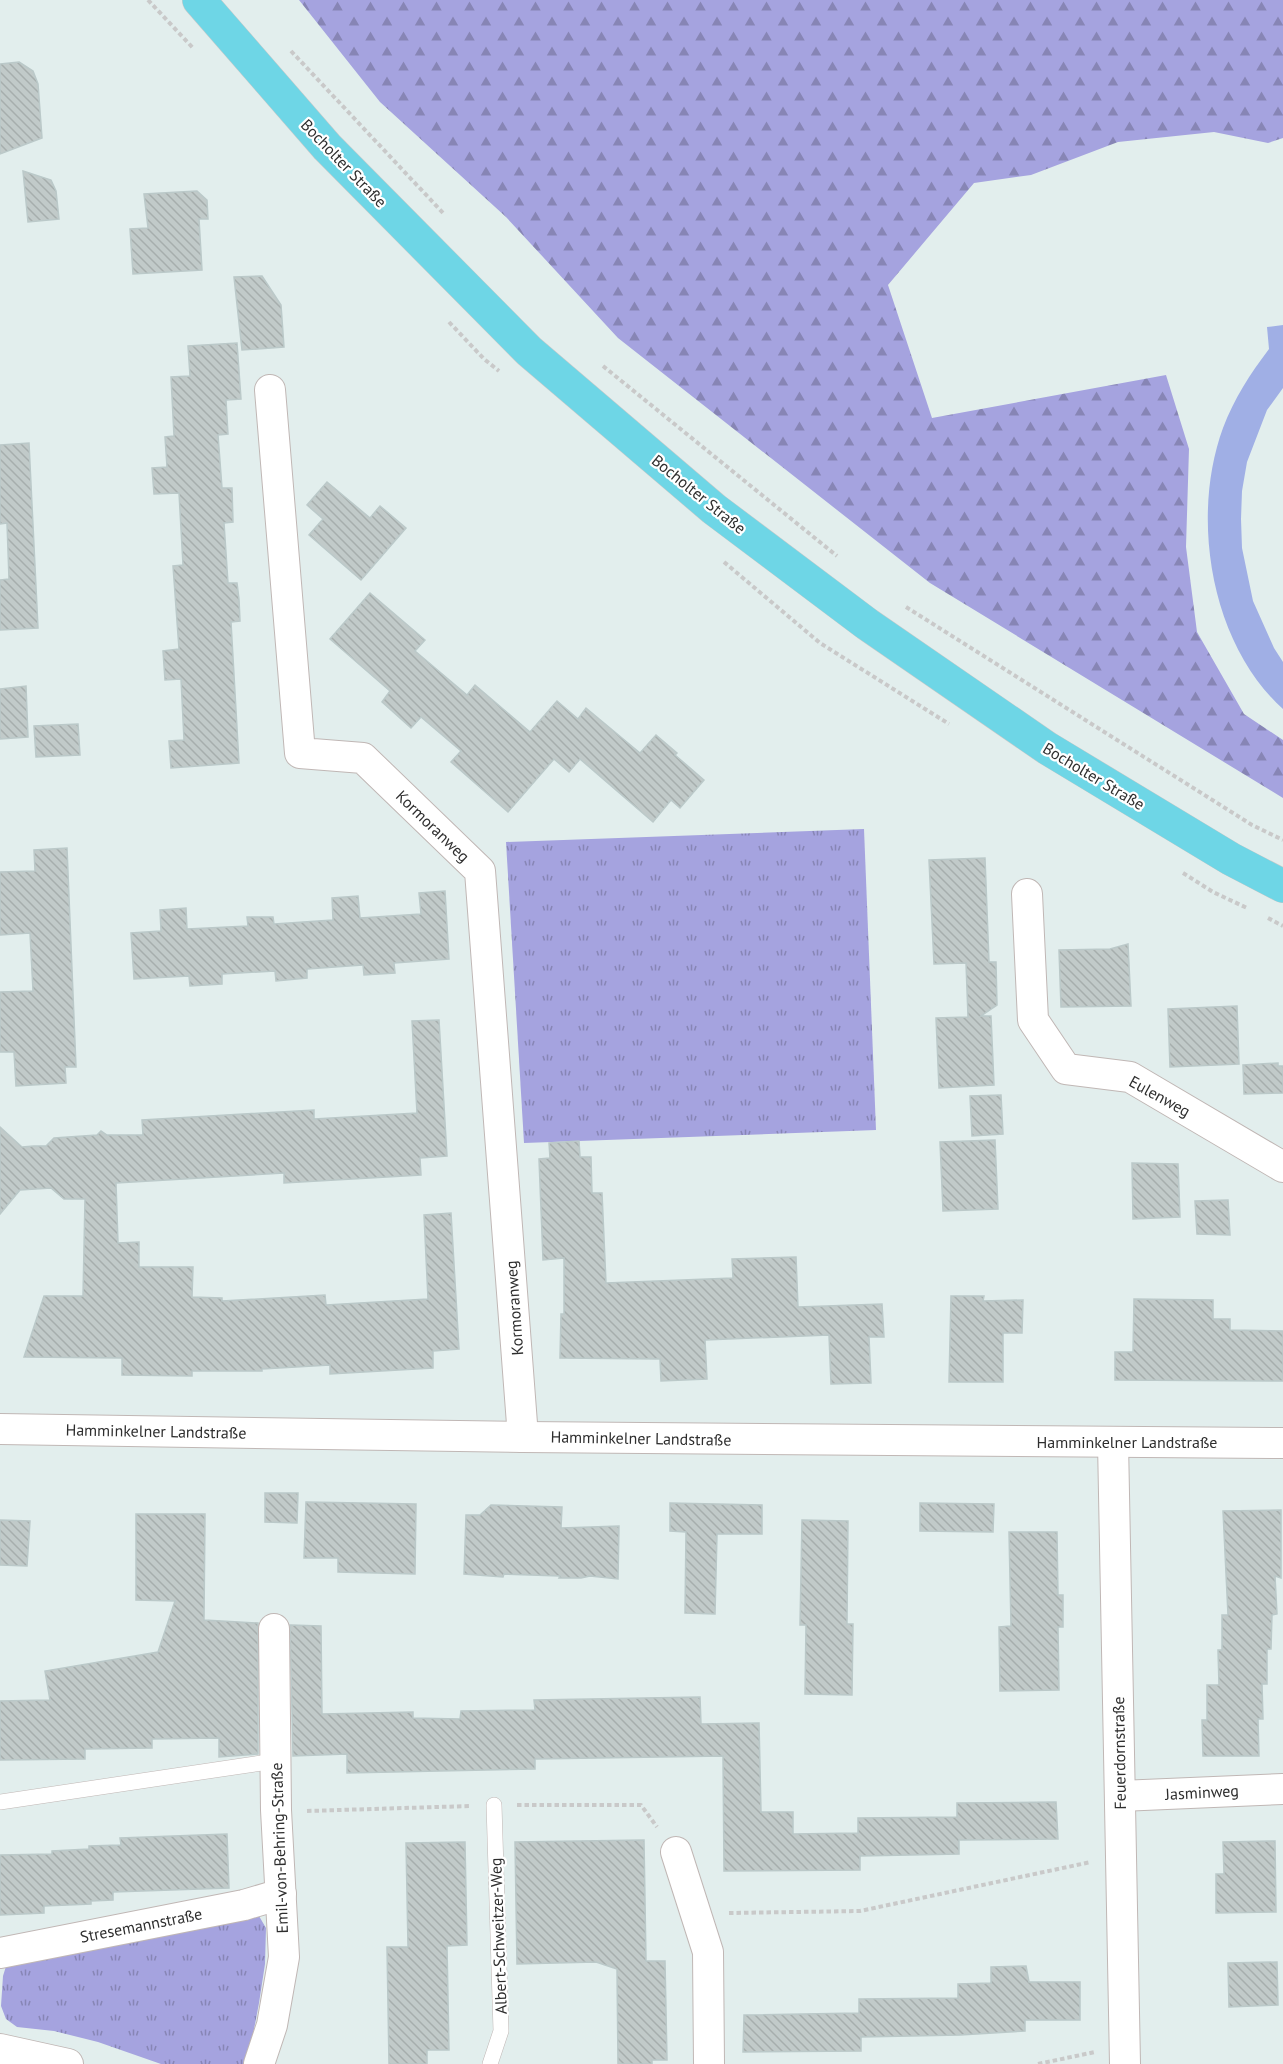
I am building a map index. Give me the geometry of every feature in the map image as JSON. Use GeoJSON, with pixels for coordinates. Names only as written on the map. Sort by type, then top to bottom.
{"type":"FeatureCollection","features":[{"type":"Feature","properties":{"kind":"main road","name":"Bocholter Straße"},"geometry":{"type":"LineString","coordinates":[[199,0],[327,147],[529,351],[714,509],[867,624],[1047,748],[1231,859],[1283,886]]}},
{"type":"Feature","properties":{"kind":"street","name":"Kormoranweg"},"geometry":{"type":"LineString","coordinates":[[270,390],[300,753],[363,758],[480,871],[523,1437]]}},
{"type":"Feature","properties":{"kind":"street","name":"Eulenweg"},"geometry":{"type":"LineString","coordinates":[[1027,894],[1032,1020],[1066,1069],[1130,1077],[1283,1167]]}},
{"type":"Feature","properties":{"kind":"street","name":"Hamminkelner Landstraße"},"geometry":{"type":"LineString","coordinates":[[0,1429],[523,1437],[1283,1443]]}},
{"type":"Feature","properties":{"kind":"street","name":"Feuerdornstraße"},"geometry":{"type":"LineString","coordinates":[[1113,1442],[1125,2055]]}},
{"type":"Feature","properties":{"kind":"street","name":"Emil-von-Behring-Straße"},"geometry":{"type":"LineString","coordinates":[[259,2064],[272,2025],[284,1957],[276,1810],[274,1629]]}},
{"type":"Feature","properties":{"kind":"street","name":"Jasminweg"},"geometry":{"type":"LineString","coordinates":[[1120,1796],[1283,1789]]}},
{"type":"Feature","properties":{"kind":"street"},"geometry":{"type":"LineString","coordinates":[[676,1852],[708,1953],[709,2064]]}},
{"type":"Feature","properties":{"kind":"street","name":"Stresemannstraße"},"geometry":{"type":"LineString","coordinates":[[0,1953],[244,1905],[282,1894]]}},
{"type":"Feature","properties":{"kind":"street"},"geometry":{"type":"LineString","coordinates":[[0,2049],[68,2064]]}},
{"type":"Feature","properties":{"kind":"lane"},"geometry":{"type":"LineString","coordinates":[[0,1802],[275,1761]]}},
{"type":"Feature","properties":{"kind":"lane","name":"Albert-Schweitzer-Weg"},"geometry":{"type":"LineString","coordinates":[[490,2064],[501,2031],[494,1805]]}},
{"type":"Feature","properties":{"kind":"path"},"geometry":{"type":"LineString","coordinates":[[284,44],[448,218]]}},
{"type":"Feature","properties":{"kind":"path"},"geometry":{"type":"LineString","coordinates":[[602,366],[841,559]]}},
{"type":"Feature","properties":{"kind":"path"},"geometry":{"type":"LineString","coordinates":[[898,602],[1242,819],[1283,840]]}},
{"type":"Feature","properties":{"kind":"path"},"geometry":{"type":"LineString","coordinates":[[696,1913],[860,1911],[1121,1855]]}},
{"type":"Feature","properties":{"kind":"path"},"geometry":{"type":"LineString","coordinates":[[1038,2064],[1125,2055]]}},
{"type":"Feature","properties":{"kind":"green space"},"geometry":{"type":"Polygon","coordinates":[[[299,0],[1283,0],[1283,138],[1268,143],[1214,132],[1118,142],[1031,175],[974,183],[888,285],[932,418],[1166,375],[1189,449],[1186,547],[1197,632],[1244,714],[1283,740],[1283,798],[930,583],[618,338],[506,217],[380,102],[299,0]]]}},
{"type":"Feature","properties":{"kind":"green space"},"geometry":{"type":"Polygon","coordinates":[[[864,829],[876,1130],[524,1143],[506,842],[864,829]]]}},
{"type":"Feature","properties":{"kind":"green space"},"geometry":{"type":"Polygon","coordinates":[[[246,1912],[259,1916],[266,1928],[265,1964],[259,2003],[252,2040],[244,2064],[161,2064],[98,2042],[54,2031],[17,2027],[6,2019],[1,2006],[3,1976],[7,1963],[246,1912]]]}},
{"type":"Feature","properties":{"kind":"shaded area"},"geometry":{"type":"Polygon","coordinates":[[[1283,325],[1283,388],[1267,410],[1247,462],[1242,491],[1241,519],[1242,548],[1253,601],[1274,648],[1283,662],[1283,709],[1258,682],[1239,650],[1224,615],[1214,578],[1208,539],[1208,501],[1213,463],[1227,417],[1243,387],[1269,349],[1267,327],[1283,325]]]}},
{"type":"Feature","properties":{"kind":"building"},"geometry":{"type":"Polygon","coordinates":[[[19,62],[33,71],[38,84],[42,138],[0,154],[0,64],[19,62]]]}},
{"type":"Feature","properties":{"kind":"building"},"geometry":{"type":"Polygon","coordinates":[[[23,171],[51,180],[56,191],[59,219],[28,222],[23,171]]]}},
{"type":"Feature","properties":{"kind":"building"},"geometry":{"type":"Polygon","coordinates":[[[197,191],[207,200],[208,219],[199,219],[202,270],[133,274],[130,229],[148,228],[144,194],[197,191]]]}},
{"type":"Feature","properties":{"kind":"building"},"geometry":{"type":"Polygon","coordinates":[[[262,276],[281,305],[284,347],[242,350],[234,277],[262,276]]]}},
{"type":"Feature","properties":{"kind":"building"},"geometry":{"type":"Polygon","coordinates":[[[237,343],[241,399],[226,400],[228,434],[218,435],[222,488],[232,488],[233,522],[224,523],[228,583],[237,583],[239,599],[240,621],[231,622],[239,763],[171,768],[169,741],[184,740],[181,679],[165,680],[163,651],[179,649],[173,566],[183,565],[179,493],[154,494],[152,468],[167,467],[165,437],[174,436],[171,377],[190,376],[188,346],[237,343]]]}},
{"type":"Feature","properties":{"kind":"building"},"geometry":{"type":"Polygon","coordinates":[[[29,443],[38,628],[0,630],[0,580],[9,579],[7,523],[0,524],[0,445],[29,443]]]}},
{"type":"Feature","properties":{"kind":"building"},"geometry":{"type":"Polygon","coordinates":[[[327,482],[370,518],[380,506],[406,528],[361,580],[309,535],[323,519],[307,505],[327,482]]]}},
{"type":"Feature","properties":{"kind":"building"},"geometry":{"type":"Polygon","coordinates":[[[370,593],[425,640],[415,651],[467,695],[475,685],[530,732],[557,701],[578,719],[586,708],[640,753],[656,735],[704,780],[680,808],[671,800],[653,822],[580,759],[569,772],[554,759],[508,812],[451,762],[461,751],[421,717],[411,728],[382,702],[390,691],[330,639],[370,593]]]}},
{"type":"Feature","properties":{"kind":"building"},"geometry":{"type":"Polygon","coordinates":[[[26,686],[28,737],[0,739],[0,689],[26,686]]]}},
{"type":"Feature","properties":{"kind":"building"},"geometry":{"type":"Polygon","coordinates":[[[78,724],[80,755],[36,757],[34,726],[78,724]]]}},
{"type":"Feature","properties":{"kind":"building"},"geometry":{"type":"Polygon","coordinates":[[[67,848],[76,1067],[65,1067],[66,1083],[16,1086],[14,1052],[0,1052],[0,992],[33,991],[30,933],[0,935],[0,872],[35,871],[34,850],[67,848]]]}},
{"type":"Feature","properties":{"kind":"building"},"geometry":{"type":"Polygon","coordinates":[[[985,858],[989,962],[996,962],[997,1005],[981,1016],[991,1016],[994,1085],[939,1088],[936,1018],[968,1017],[966,963],[934,964],[929,860],[985,858]]]}},
{"type":"Feature","properties":{"kind":"building"},"geometry":{"type":"Polygon","coordinates":[[[445,891],[449,959],[394,963],[395,973],[364,975],[363,965],[307,969],[307,978],[276,981],[275,971],[222,974],[222,984],[190,986],[189,976],[134,979],[131,933],[161,931],[160,910],[186,908],[187,929],[248,926],[247,917],[273,917],[274,924],[333,920],[332,898],[358,896],[360,918],[421,914],[419,893],[445,891]]]}},
{"type":"Feature","properties":{"kind":"building"},"geometry":{"type":"Polygon","coordinates":[[[1128,944],[1131,1006],[1061,1007],[1059,950],[1110,949],[1128,944]]]}},
{"type":"Feature","properties":{"kind":"building"},"geometry":{"type":"Polygon","coordinates":[[[1237,1006],[1239,1064],[1170,1067],[1168,1009],[1237,1006]]]}},
{"type":"Feature","properties":{"kind":"building"},"geometry":{"type":"Polygon","coordinates":[[[439,1020],[447,1156],[420,1158],[421,1175],[284,1183],[284,1173],[116,1183],[118,1243],[139,1242],[139,1267],[193,1267],[192,1297],[222,1298],[222,1301],[325,1295],[326,1305],[428,1299],[424,1215],[451,1213],[459,1349],[433,1351],[433,1368],[330,1374],[330,1365],[262,1369],[262,1371],[192,1371],[192,1376],[122,1375],[122,1358],[24,1357],[44,1296],[83,1296],[85,1199],[64,1199],[51,1188],[20,1190],[0,1214],[0,1127],[22,1147],[46,1146],[54,1138],[97,1135],[101,1131],[107,1135],[143,1135],[142,1120],[314,1110],[314,1119],[417,1113],[412,1021],[439,1020]]]}},
{"type":"Feature","properties":{"kind":"building"},"geometry":{"type":"Polygon","coordinates":[[[1278,1063],[1278,1066],[1283,1066],[1283,1093],[1244,1094],[1243,1065],[1278,1063]]]}},
{"type":"Feature","properties":{"kind":"building"},"geometry":{"type":"Polygon","coordinates":[[[1001,1095],[1003,1134],[972,1136],[970,1096],[1001,1095]]]}},
{"type":"Feature","properties":{"kind":"building"},"geometry":{"type":"Polygon","coordinates":[[[995,1140],[998,1209],[943,1211],[940,1142],[995,1140]]]}},
{"type":"Feature","properties":{"kind":"building"},"geometry":{"type":"Polygon","coordinates":[[[579,1141],[580,1157],[591,1157],[592,1193],[602,1193],[606,1283],[733,1278],[732,1259],[796,1257],[798,1307],[882,1304],[884,1337],[869,1337],[871,1383],[831,1384],[829,1335],[705,1340],[707,1379],[661,1381],[660,1359],[560,1358],[561,1314],[564,1314],[564,1258],[543,1260],[539,1159],[550,1158],[549,1143],[579,1141]]]}},
{"type":"Feature","properties":{"kind":"building"},"geometry":{"type":"Polygon","coordinates":[[[1132,1163],[1178,1164],[1180,1217],[1133,1219],[1132,1163]]]}},
{"type":"Feature","properties":{"kind":"building"},"geometry":{"type":"Polygon","coordinates":[[[1228,1200],[1230,1235],[1197,1234],[1195,1201],[1228,1200]]]}},
{"type":"Feature","properties":{"kind":"building"},"geometry":{"type":"Polygon","coordinates":[[[951,1296],[984,1296],[983,1301],[1023,1300],[1022,1333],[1003,1333],[1003,1382],[949,1382],[951,1296]]]}},
{"type":"Feature","properties":{"kind":"building"},"geometry":{"type":"Polygon","coordinates":[[[1134,1299],[1213,1300],[1213,1319],[1230,1319],[1230,1330],[1283,1331],[1283,1381],[1115,1380],[1115,1352],[1133,1352],[1134,1299]]]}},
{"type":"Feature","properties":{"kind":"building"},"geometry":{"type":"Polygon","coordinates":[[[265,1493],[298,1493],[297,1523],[265,1522],[265,1493]]]}},
{"type":"Feature","properties":{"kind":"building"},"geometry":{"type":"Polygon","coordinates":[[[306,1502],[416,1504],[415,1574],[338,1572],[338,1558],[304,1558],[306,1502]]]}},
{"type":"Feature","properties":{"kind":"building"},"geometry":{"type":"Polygon","coordinates":[[[670,1503],[762,1505],[762,1534],[717,1534],[715,1614],[685,1613],[686,1532],[670,1531],[670,1503]]]}},
{"type":"Feature","properties":{"kind":"building"},"geometry":{"type":"Polygon","coordinates":[[[920,1503],[994,1504],[993,1532],[920,1531],[920,1503]]]}},
{"type":"Feature","properties":{"kind":"building"},"geometry":{"type":"Polygon","coordinates":[[[491,1505],[562,1507],[561,1528],[619,1526],[618,1579],[590,1576],[559,1578],[560,1576],[504,1574],[503,1577],[464,1574],[466,1515],[480,1515],[491,1505]]]}},
{"type":"Feature","properties":{"kind":"building"},"geometry":{"type":"Polygon","coordinates":[[[1281,1510],[1281,1578],[1275,1576],[1277,1614],[1272,1615],[1271,1649],[1267,1649],[1267,1684],[1262,1684],[1263,1719],[1258,1719],[1259,1756],[1203,1756],[1202,1720],[1207,1720],[1207,1685],[1219,1685],[1218,1650],[1222,1650],[1222,1615],[1228,1615],[1223,1511],[1281,1510]]]}},
{"type":"Feature","properties":{"kind":"building"},"geometry":{"type":"Polygon","coordinates":[[[136,1514],[205,1514],[204,1620],[258,1623],[258,1754],[219,1757],[219,1738],[152,1739],[152,1748],[85,1749],[85,1759],[0,1760],[0,1701],[50,1700],[45,1671],[158,1652],[175,1601],[136,1600],[136,1514]]]}},
{"type":"Feature","properties":{"kind":"building"},"geometry":{"type":"Polygon","coordinates":[[[0,1520],[30,1521],[27,1566],[0,1565],[0,1520]]]}},
{"type":"Feature","properties":{"kind":"building"},"geometry":{"type":"Polygon","coordinates":[[[802,1520],[848,1521],[847,1624],[853,1624],[852,1695],[805,1694],[806,1625],[800,1625],[802,1520]]]}},
{"type":"Feature","properties":{"kind":"building"},"geometry":{"type":"Polygon","coordinates":[[[1009,1532],[1057,1532],[1058,1595],[1063,1595],[1063,1627],[1058,1627],[1059,1690],[1000,1691],[999,1627],[1011,1626],[1009,1532]]]}},
{"type":"Feature","properties":{"kind":"building"},"geometry":{"type":"Polygon","coordinates":[[[290,1625],[321,1626],[322,1714],[413,1712],[413,1718],[460,1719],[461,1711],[535,1710],[534,1700],[700,1697],[701,1724],[759,1723],[761,1812],[793,1812],[793,1834],[858,1833],[858,1818],[957,1817],[957,1803],[1056,1802],[1058,1839],[959,1840],[959,1854],[860,1856],[860,1870],[724,1871],[723,1756],[535,1759],[535,1769],[347,1773],[347,1754],[293,1756],[290,1625]]]}},
{"type":"Feature","properties":{"kind":"building"},"geometry":{"type":"Polygon","coordinates":[[[227,1834],[229,1888],[113,1892],[113,1900],[91,1901],[91,1904],[44,1906],[44,1913],[0,1915],[0,1855],[52,1854],[52,1851],[89,1849],[89,1846],[121,1845],[120,1838],[227,1834]]]}},
{"type":"Feature","properties":{"kind":"building"},"geometry":{"type":"Polygon","coordinates":[[[644,1840],[646,1961],[665,1961],[667,2060],[652,2060],[652,2064],[618,2064],[617,1969],[596,1962],[517,1964],[515,1842],[644,1840]]]}},
{"type":"Feature","properties":{"kind":"building"},"geometry":{"type":"Polygon","coordinates":[[[1275,1841],[1276,1912],[1216,1913],[1216,1874],[1224,1874],[1223,1842],[1275,1841]]]}},
{"type":"Feature","properties":{"kind":"building"},"geometry":{"type":"Polygon","coordinates":[[[465,1842],[467,1945],[447,1946],[449,2050],[427,2050],[427,2064],[389,2064],[387,1947],[408,1947],[406,1843],[465,1842]]]}},
{"type":"Feature","properties":{"kind":"building"},"geometry":{"type":"Polygon","coordinates":[[[1277,1962],[1278,2005],[1229,2007],[1228,1963],[1277,1962]]]}},
{"type":"Feature","properties":{"kind":"building"},"geometry":{"type":"Polygon","coordinates":[[[1026,1966],[1029,1982],[1080,1982],[1080,2020],[1025,2020],[1025,2031],[861,2037],[861,2051],[743,2052],[744,2015],[859,2013],[859,1999],[958,1998],[958,1984],[991,1983],[991,1967],[1026,1966]]]}}]}
